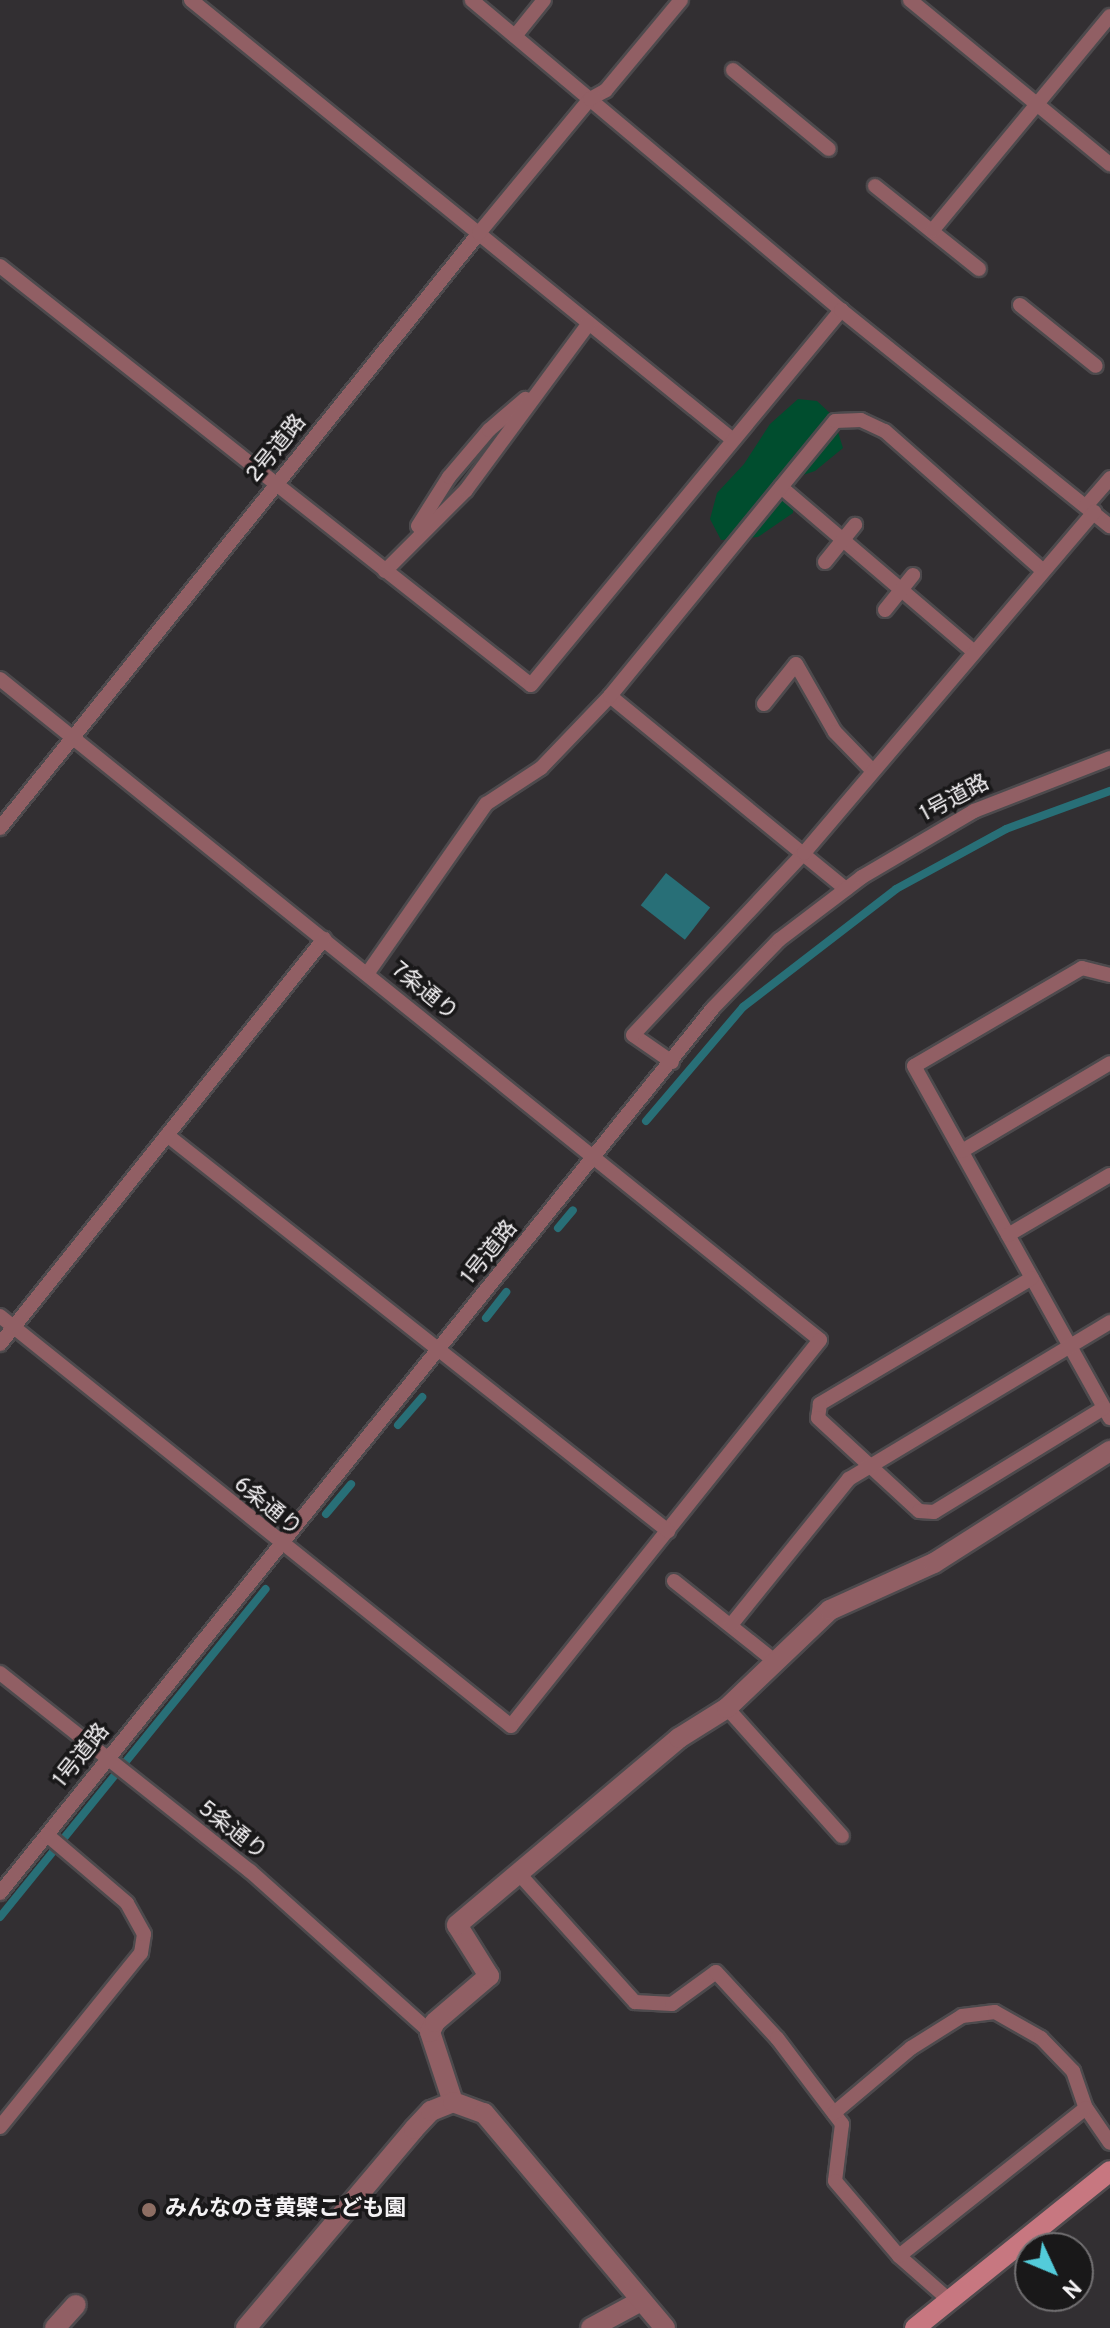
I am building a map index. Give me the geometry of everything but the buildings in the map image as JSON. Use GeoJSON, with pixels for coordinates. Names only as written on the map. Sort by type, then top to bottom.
{"type":"FeatureCollection","features":[{"type":"Feature","properties":{"kind":"main road"},"geometry":{"type":"LineString","coordinates":[[915,2328],[947,2298],[1110,2171]]}},
{"type":"Feature","properties":{"kind":"street"},"geometry":{"type":"LineString","coordinates":[[453,2102],[430,2032],[435,2022],[489,1976],[457,1925],[521,1876],[679,1738],[727,1708],[830,1610],[934,1563],[1110,1451]]}},
{"type":"Feature","properties":{"kind":"street"},"geometry":{"type":"LineString","coordinates":[[246,2328],[414,2129],[431,2111],[453,2102],[484,2113],[665,2328]]}},
{"type":"Feature","properties":{"kind":"street"},"geometry":{"type":"LineString","coordinates":[[591,2328],[641,2301]]}},
{"type":"Feature","properties":{"kind":"street"},"geometry":{"type":"LineString","coordinates":[[55,2328],[76,2305]]}},
{"type":"Feature","properties":{"kind":"lane"},"geometry":{"type":"LineString","coordinates":[[191,0],[733,440]]}},
{"type":"Feature","properties":{"kind":"lane"},"geometry":{"type":"LineString","coordinates":[[472,0],[841,310],[1110,526]]}},
{"type":"Feature","properties":{"kind":"lane"},"geometry":{"type":"LineString","coordinates":[[515,36],[544,0]]}},
{"type":"Feature","properties":{"kind":"lane","name":"2号道路"},"geometry":{"type":"LineString","coordinates":[[0,828],[479,233],[590,99],[606,90],[681,0]]}},
{"type":"Feature","properties":{"kind":"lane"},"geometry":{"type":"LineString","coordinates":[[910,0],[1110,164]]}},
{"type":"Feature","properties":{"kind":"lane"},"geometry":{"type":"LineString","coordinates":[[932,231],[1037,103],[1107,26]]}},
{"type":"Feature","properties":{"kind":"lane"},"geometry":{"type":"LineString","coordinates":[[733,70],[829,149]]}},
{"type":"Feature","properties":{"kind":"lane"},"geometry":{"type":"LineString","coordinates":[[875,186],[979,269]]}},
{"type":"Feature","properties":{"kind":"lane"},"geometry":{"type":"LineString","coordinates":[[0,266],[531,685],[841,310]]}},
{"type":"Feature","properties":{"kind":"lane"},"geometry":{"type":"LineString","coordinates":[[1020,305],[1096,366]]}},
{"type":"Feature","properties":{"kind":"lane"},"geometry":{"type":"LineString","coordinates":[[385,571],[408,544],[466,490],[589,323]]}},
{"type":"Feature","properties":{"kind":"lane"},"geometry":{"type":"LineString","coordinates":[[408,544],[449,477],[489,430],[540,386]]}},
{"type":"Feature","properties":{"kind":"lane"},"geometry":{"type":"LineString","coordinates":[[367,974],[486,804],[541,768],[610,696],[835,421],[861,420],[885,431],[1043,571]]}},
{"type":"Feature","properties":{"kind":"lane"},"geometry":{"type":"LineString","coordinates":[[672,1062],[633,1035],[804,853],[871,769],[1043,571],[1110,478]]}},
{"type":"Feature","properties":{"kind":"lane"},"geometry":{"type":"LineString","coordinates":[[781,487],[973,651]]}},
{"type":"Feature","properties":{"kind":"lane"},"geometry":{"type":"LineString","coordinates":[[825,562],[855,525]]}},
{"type":"Feature","properties":{"kind":"lane"},"geometry":{"type":"LineString","coordinates":[[885,610],[913,575]]}},
{"type":"Feature","properties":{"kind":"lane"},"geometry":{"type":"LineString","coordinates":[[764,704],[796,664],[835,732],[871,769]]}},
{"type":"Feature","properties":{"kind":"lane","name":"7条通り"},"geometry":{"type":"LineString","coordinates":[[0,679],[820,1340],[668,1531]]}},
{"type":"Feature","properties":{"kind":"lane"},"geometry":{"type":"LineString","coordinates":[[610,696],[846,889]]}},
{"type":"Feature","properties":{"kind":"lane","name":"1号道路"},"geometry":{"type":"LineString","coordinates":[[0,1893],[283,1548],[713,1008],[779,940],[846,889],[974,811],[1110,758]]}},
{"type":"Feature","properties":{"kind":"lane"},"geometry":{"type":"LineString","coordinates":[[0,1344],[324,939]]}},
{"type":"Feature","properties":{"kind":"lane"},"geometry":{"type":"LineString","coordinates":[[1032,1278],[820,1404],[818,1418],[919,1511],[934,1512],[1107,1413],[1070,1345],[914,1066],[1082,968],[1110,975]]}},
{"type":"Feature","properties":{"kind":"lane"},"geometry":{"type":"LineString","coordinates":[[962,1151],[1110,1063]]}},
{"type":"Feature","properties":{"kind":"lane"},"geometry":{"type":"LineString","coordinates":[[167,1135],[668,1531]]}},
{"type":"Feature","properties":{"kind":"lane"},"geometry":{"type":"LineString","coordinates":[[1008,1235],[1110,1175]]}},
{"type":"Feature","properties":{"kind":"lane","name":"6条通り"},"geometry":{"type":"LineString","coordinates":[[0,1316],[283,1548],[511,1726],[668,1531]]}},
{"type":"Feature","properties":{"kind":"lane"},"geometry":{"type":"LineString","coordinates":[[731,1625],[849,1479],[868,1464],[1110,1322]]}},
{"type":"Feature","properties":{"kind":"lane"},"geometry":{"type":"LineString","coordinates":[[674,1581],[776,1662]]}},
{"type":"Feature","properties":{"kind":"lane","name":"5条通り"},"geometry":{"type":"LineString","coordinates":[[0,1673],[107,1762],[250,1871],[430,2032]]}},
{"type":"Feature","properties":{"kind":"lane"},"geometry":{"type":"LineString","coordinates":[[727,1708],[842,1836]]}},
{"type":"Feature","properties":{"kind":"lane"},"geometry":{"type":"LineString","coordinates":[[0,2127],[141,1953],[144,1934],[127,1903],[49,1836]]}},
{"type":"Feature","properties":{"kind":"lane"},"geometry":{"type":"LineString","coordinates":[[521,1876],[635,2002],[672,2004],[716,1972],[777,2038],[842,2124],[835,2181],[899,2256],[947,2298]]}},
{"type":"Feature","properties":{"kind":"lane"},"geometry":{"type":"LineString","coordinates":[[834,2113],[911,2048],[962,2016],[995,2012],[1041,2038],[1073,2071],[1086,2108],[1110,2143]]}},
{"type":"Feature","properties":{"kind":"lane"},"geometry":{"type":"LineString","coordinates":[[899,2256],[1086,2108]]}},
{"type":"Feature","properties":{"kind":"green space"},"geometry":{"type":"Polygon","coordinates":[[[798,399],[817,401],[833,416],[843,448],[815,471],[794,478],[793,513],[758,537],[721,540],[710,519],[717,493],[744,464],[770,424],[798,399]]]}},
{"type":"Feature","properties":{"kind":"water"},"geometry":{"type":"Polygon","coordinates":[[[666,873],[710,907],[685,940],[641,905],[666,873]]]}},
{"type":"Feature","properties":{"kind":"waterway"},"geometry":{"type":"LineString","coordinates":[[646,1121],[743,1007],[896,889],[1006,829],[1110,791]]}},
{"type":"Feature","properties":{"kind":"waterway"},"geometry":{"type":"LineString","coordinates":[[558,1228],[573,1210]]}},
{"type":"Feature","properties":{"kind":"waterway"},"geometry":{"type":"LineString","coordinates":[[486,1318],[506,1292]]}},
{"type":"Feature","properties":{"kind":"waterway"},"geometry":{"type":"LineString","coordinates":[[398,1425],[422,1397]]}},
{"type":"Feature","properties":{"kind":"waterway"},"geometry":{"type":"LineString","coordinates":[[326,1514],[351,1484]]}},
{"type":"Feature","properties":{"kind":"waterway"},"geometry":{"type":"LineString","coordinates":[[0,1917],[266,1589]]}},
{"type":"Feature","properties":{"kind":"place","name":"みんなのき黄檗こども園"},"geometry":{"type":"Point","coordinates":[149,2210]}}]}
